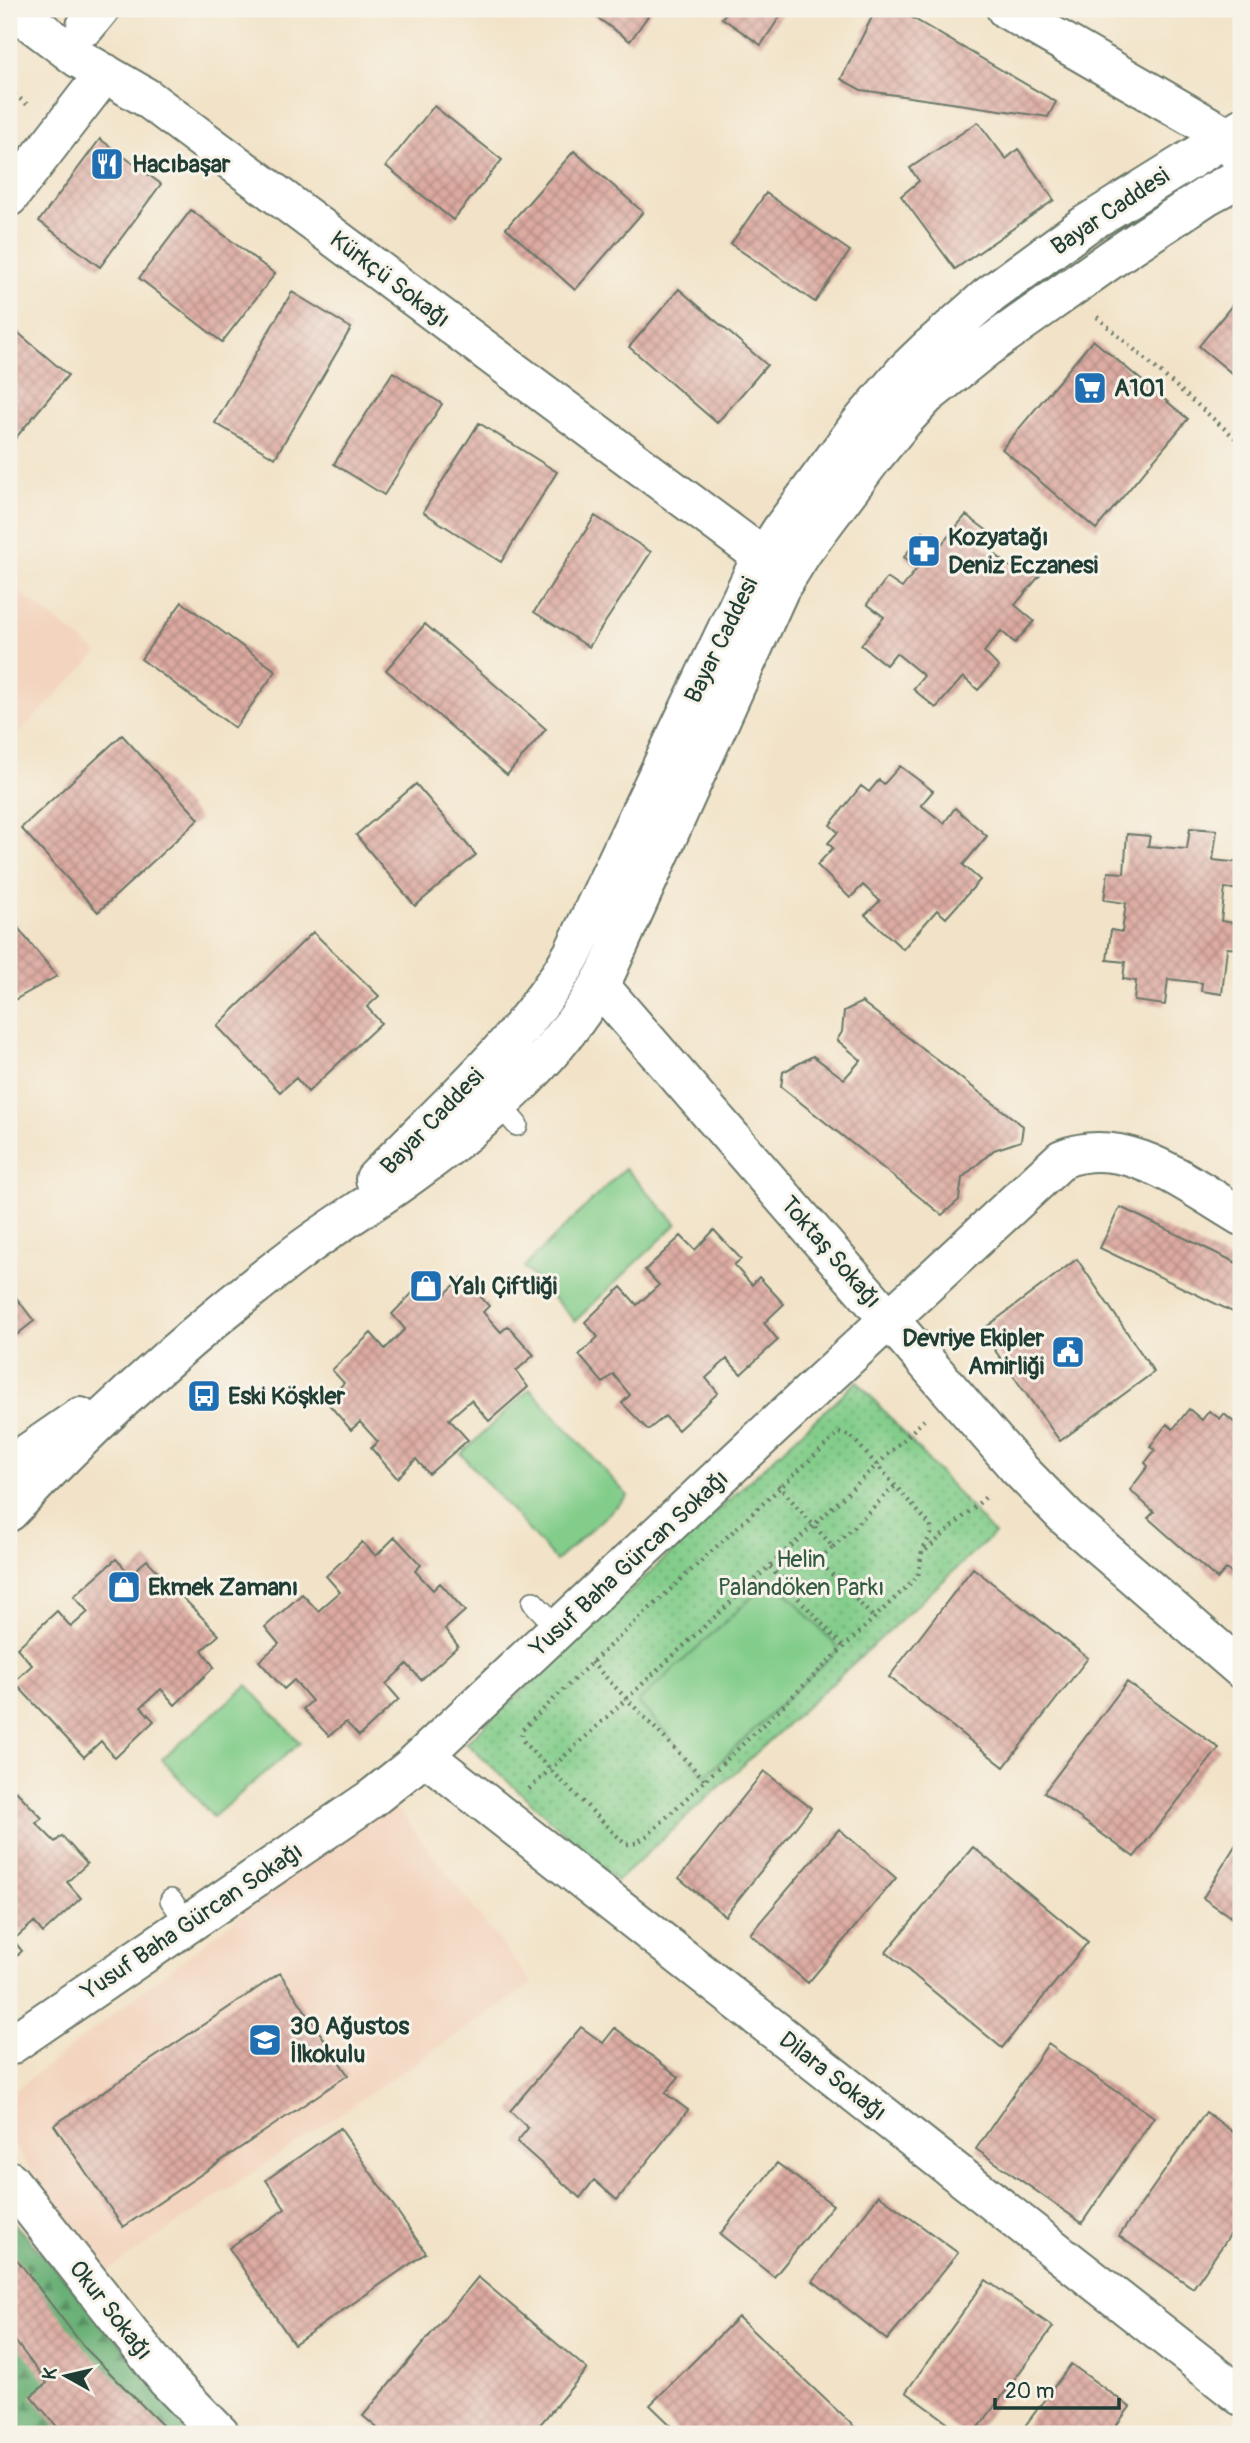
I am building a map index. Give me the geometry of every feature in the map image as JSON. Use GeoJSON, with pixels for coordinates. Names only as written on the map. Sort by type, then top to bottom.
{"type":"FeatureCollection","features":[{"type":"Feature","properties":{"kind":"street","name":"Kürkçü Sokağı"},"geometry":{"type":"LineString","coordinates":[[13,9],[74,55],[147,98],[775,566]]}},
{"type":"Feature","properties":{"kind":"street"},"geometry":{"type":"LineString","coordinates":[[1006,9],[1236,141]]}},
{"type":"Feature","properties":{"kind":"street"},"geometry":{"type":"LineString","coordinates":[[9,197],[105,73]]}},
{"type":"Feature","properties":{"kind":"street","name":"Bayar Caddesi"},"geometry":{"type":"LineString","coordinates":[[9,1513],[161,1365],[258,1284],[321,1235],[430,1161],[508,1114],[599,985],[744,664],[775,566],[859,425],[904,372],[987,297],[1085,225],[1236,141]]}},
{"type":"Feature","properties":{"kind":"street","name":"Bayar Caddesi"},"geometry":{"type":"LineString","coordinates":[[321,1235],[476,1076],[544,999],[573,953],[733,611],[926,396],[987,347],[1167,220],[1241,177]]}},
{"type":"Feature","properties":{"kind":"street"},"geometry":{"type":"LineString","coordinates":[[544,999],[569,979],[589,979],[599,985]]}},
{"type":"Feature","properties":{"kind":"street","name":"Toktaş Sokağı"},"geometry":{"type":"LineString","coordinates":[[599,985],[1018,1468],[1067,1518],[1241,1670]]}},
{"type":"Feature","properties":{"kind":"street","name":"Yusuf Baha Gürcan Sokağı"},"geometry":{"type":"LineString","coordinates":[[9,2046],[179,1912],[371,1798],[424,1755],[546,1615],[748,1450],[1062,1159],[1081,1152],[1103,1151],[1140,1159],[1241,1216]]}},
{"type":"Feature","properties":{"kind":"street","name":"Bayar Caddesi"},"geometry":{"type":"LineString","coordinates":[[9,1466],[161,1365]]}},
{"type":"Feature","properties":{"kind":"street","name":"Dilara Sokağı"},"geometry":{"type":"LineString","coordinates":[[424,1755],[1241,2396]]}},
{"type":"Feature","properties":{"kind":"street","name":"Okur Sokağı"},"geometry":{"type":"LineString","coordinates":[[9,2180],[167,2380],[220,2434]]}},
{"type":"Feature","properties":{"kind":"path"},"geometry":{"type":"LineString","coordinates":[[9,90],[35,111]]}},
{"type":"Feature","properties":{"kind":"path"},"geometry":{"type":"LineString","coordinates":[[1067,291],[1241,443]]}},
{"type":"Feature","properties":{"kind":"path"},"geometry":{"type":"LineString","coordinates":[[500,1816],[770,1567],[953,1392]]}},
{"type":"Feature","properties":{"kind":"path"},"geometry":{"type":"LineString","coordinates":[[839,1433],[851,1436],[896,1485],[931,1526],[930,1539],[922,1552],[918,1576],[643,1839],[628,1844],[619,1840],[523,1742],[522,1730],[839,1433]]}},
{"type":"Feature","properties":{"kind":"path"},"geometry":{"type":"LineString","coordinates":[[748,1450],[833,1547]]}},
{"type":"Feature","properties":{"kind":"path"},"geometry":{"type":"LineString","coordinates":[[922,1552],[1018,1468]]}},
{"type":"Feature","properties":{"kind":"path"},"geometry":{"type":"LineString","coordinates":[[874,1618],[823,1565],[821,1558],[896,1485]]}},
{"type":"Feature","properties":{"kind":"path"},"geometry":{"type":"LineString","coordinates":[[770,1567],[844,1648]]}},
{"type":"Feature","properties":{"kind":"path"},"geometry":{"type":"LineString","coordinates":[[546,1615],[705,1780]]}},
{"type":"Feature","properties":{"kind":"shaded area"},"geometry":{"type":"Polygon","coordinates":[[[9,584],[98,653],[9,743],[9,584]]]}},
{"type":"Feature","properties":{"kind":"shaded area","name":"30 Ağustos İlkokulu"},"geometry":{"type":"Polygon","coordinates":[[[390,1799],[532,1984],[103,2274],[9,2138],[9,2095],[390,1799]]]}},
{"type":"Feature","properties":{"kind":"green space"},"geometry":{"type":"Polygon","coordinates":[[[625,1168],[677,1224],[575,1321],[524,1267],[625,1168]]]}},
{"type":"Feature","properties":{"kind":"green space","name":"Helin Palandöken Parkı"},"geometry":{"type":"Polygon","coordinates":[[[857,1381],[994,1534],[617,1881],[466,1743],[857,1381]]]}},
{"type":"Feature","properties":{"kind":"green space"},"geometry":{"type":"Polygon","coordinates":[[[530,1389],[628,1496],[556,1561],[461,1454],[530,1389]]]}},
{"type":"Feature","properties":{"kind":"green space"},"geometry":{"type":"Polygon","coordinates":[[[773,1578],[839,1649],[705,1776],[638,1702],[773,1578]]]}},
{"type":"Feature","properties":{"kind":"green space"},"geometry":{"type":"Polygon","coordinates":[[[247,1685],[300,1743],[213,1817],[162,1759],[247,1685]]]}},
{"type":"Feature","properties":{"kind":"green space"},"geometry":{"type":"Polygon","coordinates":[[[9,2218],[77,2292],[197,2434],[9,2434],[9,2218]]]}},
{"type":"Feature","properties":{"kind":"building"},"geometry":{"type":"Polygon","coordinates":[[[653,9],[630,41],[588,11],[653,9]]]}},
{"type":"Feature","properties":{"kind":"building"},"geometry":{"type":"Polygon","coordinates":[[[729,9],[785,9],[761,45],[722,18],[729,9]]]}},
{"type":"Feature","properties":{"kind":"building"},"geometry":{"type":"Polygon","coordinates":[[[876,9],[897,9],[1056,102],[1048,117],[861,90],[841,79],[876,9]]]}},
{"type":"Feature","properties":{"kind":"building"},"geometry":{"type":"Polygon","coordinates":[[[434,106],[502,160],[453,220],[386,166],[434,106]]]}},
{"type":"Feature","properties":{"kind":"building"},"geometry":{"type":"Polygon","coordinates":[[[978,122],[1006,159],[1018,149],[1054,200],[955,269],[901,196],[919,181],[910,168],[978,122]]]}},
{"type":"Feature","properties":{"kind":"building"},"geometry":{"type":"Polygon","coordinates":[[[100,139],[161,184],[100,267],[39,221],[100,139]]]}},
{"type":"Feature","properties":{"kind":"building"},"geometry":{"type":"Polygon","coordinates":[[[574,151],[643,212],[575,290],[506,228],[574,151]]]}},
{"type":"Feature","properties":{"kind":"building"},"geometry":{"type":"Polygon","coordinates":[[[766,193],[850,251],[815,302],[731,244],[766,193]]]}},
{"type":"Feature","properties":{"kind":"building"},"geometry":{"type":"Polygon","coordinates":[[[191,210],[275,274],[222,342],[139,278],[191,210]]]}},
{"type":"Feature","properties":{"kind":"building"},"geometry":{"type":"Polygon","coordinates":[[[679,289],[767,365],[717,423],[629,347],[679,289]]]}},
{"type":"Feature","properties":{"kind":"building"},"geometry":{"type":"Polygon","coordinates":[[[292,292],[351,328],[275,458],[215,423],[292,292]]]}},
{"type":"Feature","properties":{"kind":"building"},"geometry":{"type":"Polygon","coordinates":[[[1241,294],[1241,381],[1199,346],[1241,294]]]}},
{"type":"Feature","properties":{"kind":"building"},"geometry":{"type":"Polygon","coordinates":[[[9,325],[68,375],[9,446],[9,325]]]}},
{"type":"Feature","properties":{"kind":"building"},"geometry":{"type":"Polygon","coordinates":[[[1093,340],[1188,419],[1096,529],[1002,449],[1093,340]]]}},
{"type":"Feature","properties":{"kind":"building"},"geometry":{"type":"Polygon","coordinates":[[[393,372],[442,404],[384,495],[334,464],[393,372]]]}},
{"type":"Feature","properties":{"kind":"building"},"geometry":{"type":"Polygon","coordinates":[[[479,423],[557,472],[501,562],[423,512],[479,423]]]}},
{"type":"Feature","properties":{"kind":"building"},"geometry":{"type":"Polygon","coordinates":[[[966,515],[989,532],[981,543],[1012,568],[1020,558],[1042,573],[1015,605],[1034,621],[1015,643],[1001,631],[984,652],[999,667],[978,690],[963,677],[936,708],[913,689],[924,676],[896,653],[886,665],[861,645],[884,617],[867,604],[887,578],[902,588],[918,567],[904,557],[923,532],[941,545],[966,515]]]}},
{"type":"Feature","properties":{"kind":"building"},"geometry":{"type":"Polygon","coordinates":[[[595,516],[651,552],[589,647],[534,612],[595,516]]]}},
{"type":"Feature","properties":{"kind":"building"},"geometry":{"type":"Polygon","coordinates":[[[182,602],[276,671],[235,728],[141,659],[182,602]]]}},
{"type":"Feature","properties":{"kind":"building"},"geometry":{"type":"Polygon","coordinates":[[[425,624],[546,729],[507,775],[386,670],[425,624]]]}},
{"type":"Feature","properties":{"kind":"building"},"geometry":{"type":"Polygon","coordinates":[[[122,735],[199,819],[98,912],[21,828],[122,735]]]}},
{"type":"Feature","properties":{"kind":"building"},"geometry":{"type":"Polygon","coordinates":[[[900,766],[933,791],[921,805],[944,823],[955,808],[987,836],[963,865],[980,880],[946,918],[937,910],[903,949],[865,915],[880,901],[863,885],[850,898],[817,865],[833,848],[828,843],[838,832],[830,825],[861,786],[869,792],[879,780],[884,784],[900,766]]]}},
{"type":"Feature","properties":{"kind":"building"},"geometry":{"type":"Polygon","coordinates":[[[416,784],[476,855],[415,906],[356,835],[416,784]]]}},
{"type":"Feature","properties":{"kind":"building"},"geometry":{"type":"Polygon","coordinates":[[[1190,828],[1217,830],[1213,860],[1241,863],[1240,890],[1225,888],[1221,921],[1241,924],[1241,949],[1227,948],[1222,994],[1201,991],[1202,983],[1168,979],[1165,1005],[1134,1001],[1136,981],[1123,979],[1125,962],[1107,960],[1111,930],[1122,932],[1126,903],[1104,900],[1108,872],[1124,873],[1127,834],[1150,836],[1148,846],[1187,849],[1190,828]]]}},
{"type":"Feature","properties":{"kind":"building"},"geometry":{"type":"Polygon","coordinates":[[[9,917],[57,976],[9,1003],[9,917]]]}},
{"type":"Feature","properties":{"kind":"building"},"geometry":{"type":"Polygon","coordinates":[[[313,932],[379,996],[367,1007],[381,1023],[308,1092],[296,1078],[280,1092],[217,1026],[313,932]]]}},
{"type":"Feature","properties":{"kind":"building"},"geometry":{"type":"Polygon","coordinates":[[[862,1002],[1023,1126],[1021,1141],[994,1150],[962,1178],[959,1200],[942,1215],[781,1087],[783,1072],[813,1056],[844,1079],[861,1060],[837,1040],[842,1032],[844,1011],[862,1002]]]}},
{"type":"Feature","properties":{"kind":"building"},"geometry":{"type":"Polygon","coordinates":[[[1120,1207],[1241,1265],[1241,1316],[1100,1248],[1120,1207]]]}},
{"type":"Feature","properties":{"kind":"building"},"geometry":{"type":"Polygon","coordinates":[[[714,1230],[741,1259],[734,1265],[752,1285],[759,1277],[784,1304],[764,1323],[778,1340],[741,1374],[727,1359],[706,1378],[718,1393],[678,1430],[665,1416],[648,1430],[622,1403],[630,1395],[613,1374],[603,1383],[579,1355],[598,1337],[585,1322],[621,1287],[637,1305],[659,1285],[645,1270],[681,1236],[695,1250],[714,1230]]]}},
{"type":"Feature","properties":{"kind":"building","name":"Devriye Ekipler Amirliği"},"geometry":{"type":"Polygon","coordinates":[[[1077,1259],[1154,1372],[1060,1441],[981,1331],[1077,1259]]]}},
{"type":"Feature","properties":{"kind":"building"},"geometry":{"type":"Polygon","coordinates":[[[429,1276],[445,1294],[463,1277],[489,1306],[483,1312],[501,1332],[508,1326],[534,1355],[516,1371],[528,1387],[489,1421],[471,1400],[449,1419],[468,1440],[429,1474],[416,1459],[397,1478],[371,1448],[378,1442],[360,1422],[351,1430],[326,1401],[344,1383],[332,1370],[371,1333],[385,1349],[405,1329],[392,1314],[429,1276]]]}},
{"type":"Feature","properties":{"kind":"building"},"geometry":{"type":"Polygon","coordinates":[[[9,1288],[34,1321],[9,1341],[9,1288]]]}},
{"type":"Feature","properties":{"kind":"building"},"geometry":{"type":"Polygon","coordinates":[[[1189,1409],[1202,1420],[1209,1411],[1220,1419],[1224,1414],[1241,1428],[1241,1581],[1226,1569],[1217,1579],[1148,1518],[1154,1512],[1130,1490],[1148,1466],[1145,1463],[1155,1450],[1150,1446],[1167,1424],[1173,1429],[1189,1409]]]}},
{"type":"Feature","properties":{"kind":"building"},"geometry":{"type":"Polygon","coordinates":[[[395,1537],[421,1565],[415,1571],[433,1590],[440,1583],[465,1611],[445,1629],[458,1646],[421,1680],[407,1664],[386,1684],[399,1699],[359,1736],[346,1722],[329,1736],[303,1709],[312,1701],[294,1680],[284,1689],[259,1661],[279,1644],[265,1627],[302,1594],[318,1611],[340,1592],[326,1576],[362,1542],[376,1556],[395,1537]]]}},
{"type":"Feature","properties":{"kind":"building"},"geometry":{"type":"Polygon","coordinates":[[[116,1559],[130,1574],[147,1560],[219,1635],[202,1650],[214,1667],[175,1705],[161,1689],[141,1707],[154,1721],[115,1758],[101,1741],[84,1757],[14,1682],[32,1665],[17,1648],[57,1611],[71,1627],[88,1612],[74,1596],[116,1559]]]}},
{"type":"Feature","properties":{"kind":"building"},"geometry":{"type":"Polygon","coordinates":[[[973,1568],[1088,1658],[1004,1767],[889,1677],[973,1568]]]}},
{"type":"Feature","properties":{"kind":"building"},"geometry":{"type":"Polygon","coordinates":[[[1127,1682],[1219,1748],[1134,1857],[1044,1792],[1127,1682]]]}},
{"type":"Feature","properties":{"kind":"building"},"geometry":{"type":"Polygon","coordinates":[[[764,1771],[811,1808],[725,1916],[679,1878],[764,1771]]]}},
{"type":"Feature","properties":{"kind":"building"},"geometry":{"type":"Polygon","coordinates":[[[16,1791],[42,1818],[36,1823],[55,1842],[62,1836],[87,1864],[67,1882],[81,1898],[43,1933],[34,1922],[13,1940],[22,1951],[9,1963],[9,1798],[16,1791]]]}},
{"type":"Feature","properties":{"kind":"building"},"geometry":{"type":"Polygon","coordinates":[[[839,1829],[896,1878],[808,1983],[750,1934],[839,1829]]]}},
{"type":"Feature","properties":{"kind":"building"},"geometry":{"type":"Polygon","coordinates":[[[1241,1836],[1241,1924],[1203,1898],[1241,1836]]]}},
{"type":"Feature","properties":{"kind":"building"},"geometry":{"type":"Polygon","coordinates":[[[973,1847],[1088,1942],[1002,2048],[886,1952],[973,1847]]]}},
{"type":"Feature","properties":{"kind":"building"},"geometry":{"type":"Polygon","coordinates":[[[280,1973],[348,2075],[123,2227],[54,2125],[280,1973]]]}},
{"type":"Feature","properties":{"kind":"building"},"geometry":{"type":"Polygon","coordinates":[[[581,2027],[603,2043],[615,2028],[679,2077],[665,2093],[688,2110],[617,2200],[594,2180],[580,2198],[517,2142],[528,2128],[510,2111],[581,2027]]]}},
{"type":"Feature","properties":{"kind":"building"},"geometry":{"type":"Polygon","coordinates":[[[1048,2044],[1154,2117],[1082,2223],[976,2149],[1048,2044]]]}},
{"type":"Feature","properties":{"kind":"building"},"geometry":{"type":"Polygon","coordinates":[[[1206,2112],[1241,2138],[1241,2219],[1193,2288],[1119,2236],[1206,2112]]]}},
{"type":"Feature","properties":{"kind":"building"},"geometry":{"type":"Polygon","coordinates":[[[340,2128],[426,2253],[294,2344],[229,2248],[285,2209],[266,2180],[340,2128]]]}},
{"type":"Feature","properties":{"kind":"building"},"geometry":{"type":"Polygon","coordinates":[[[777,2163],[833,2205],[774,2277],[720,2234],[777,2163]]]}},
{"type":"Feature","properties":{"kind":"building"},"geometry":{"type":"Polygon","coordinates":[[[879,2195],[958,2253],[887,2340],[813,2281],[879,2195]]]}},
{"type":"Feature","properties":{"kind":"building"},"geometry":{"type":"Polygon","coordinates":[[[9,2249],[84,2347],[171,2434],[63,2434],[31,2396],[47,2383],[9,2333],[9,2249]]]}},
{"type":"Feature","properties":{"kind":"building"},"geometry":{"type":"Polygon","coordinates":[[[478,2277],[587,2369],[532,2434],[384,2434],[363,2416],[478,2277]]]}},
{"type":"Feature","properties":{"kind":"building"},"geometry":{"type":"Polygon","coordinates":[[[986,2280],[1053,2327],[974,2434],[964,2434],[906,2392],[986,2280]]]}},
{"type":"Feature","properties":{"kind":"building"},"geometry":{"type":"Polygon","coordinates":[[[738,2317],[862,2434],[680,2434],[650,2405],[738,2317]]]}},
{"type":"Feature","properties":{"kind":"building"},"geometry":{"type":"Polygon","coordinates":[[[1071,2364],[1130,2407],[1110,2434],[1019,2434],[1071,2364]]]}},
{"type":"Feature","properties":{"kind":"place","name":"Hacıbaşar"},"geometry":{"type":"Point","coordinates":[107,164]}},
{"type":"Feature","properties":{"kind":"place","name":"A101"},"geometry":{"type":"Point","coordinates":[1090,388]}},
{"type":"Feature","properties":{"kind":"place","name":"Kozyatağı Deniz Eczanesi"},"geometry":{"type":"Point","coordinates":[924,551]}},
{"type":"Feature","properties":{"kind":"place","name":"Yalı Çiftliği"},"geometry":{"type":"Point","coordinates":[426,1286]}},
{"type":"Feature","properties":{"kind":"place","name":"Devriye Ekipler Amirliği"},"geometry":{"type":"Point","coordinates":[1068,1352]}},
{"type":"Feature","properties":{"kind":"place","name":"Eski Köşkler"},"geometry":{"type":"Point","coordinates":[204,1396]}},
{"type":"Feature","properties":{"kind":"place","name":"Ekmek Zamanı"},"geometry":{"type":"Point","coordinates":[124,1587]}},
{"type":"Feature","properties":{"kind":"place","name":"30 Ağustos İlkokulu"},"geometry":{"type":"Point","coordinates":[265,2040]}}]}
